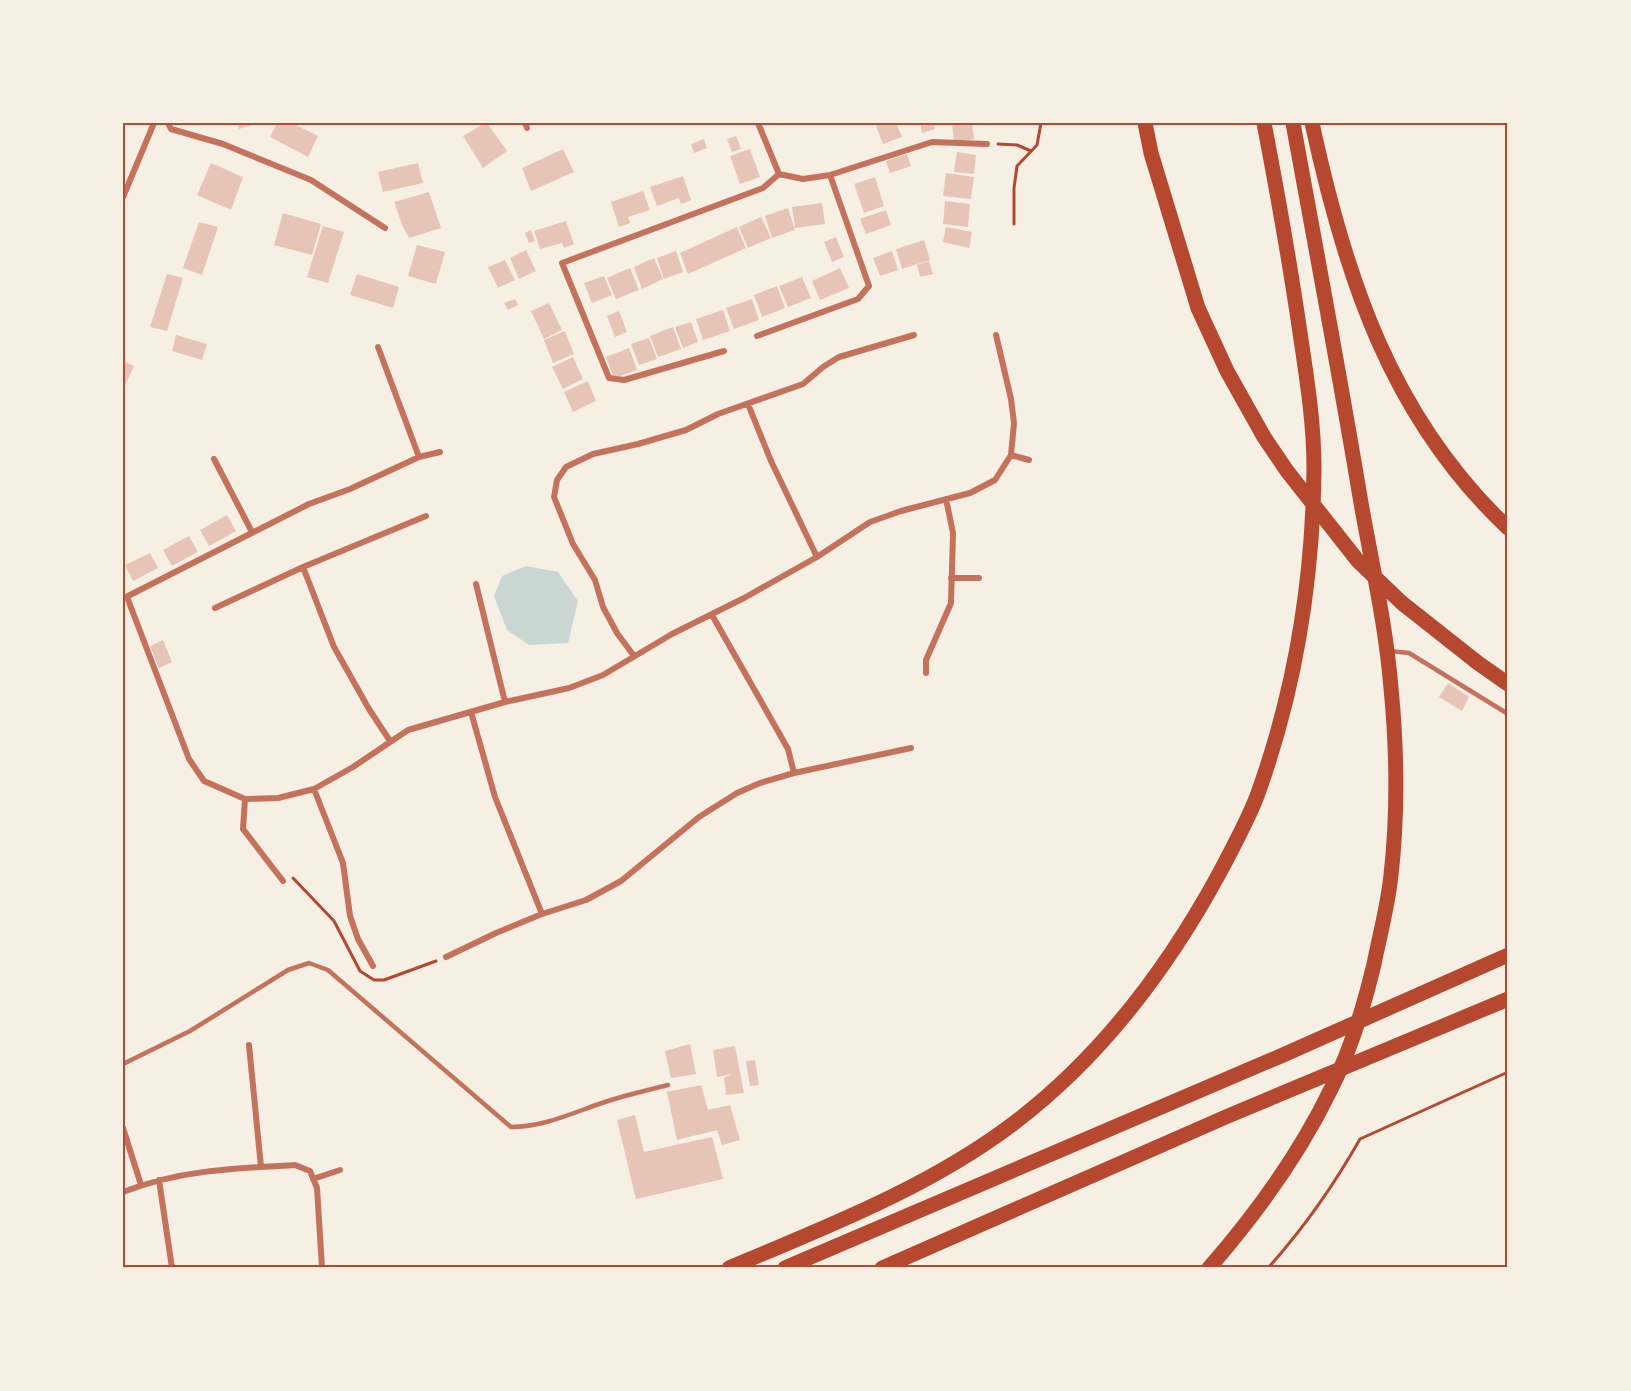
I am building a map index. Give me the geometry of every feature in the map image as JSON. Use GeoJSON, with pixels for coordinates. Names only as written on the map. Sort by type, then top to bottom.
{"type":"FeatureCollection","features":[{"type":"Feature","properties":{"kind":"highway"},"geometry":{"type":"LineString","coordinates":[[1145,123],[1154,164],[1198,308],[1227,371],[1264,437],[1287,471],[1358,561],[1401,603],[1508,684]]}},
{"type":"Feature","properties":{"kind":"highway"},"geometry":{"type":"LineString","coordinates":[[729,1268],[893,1195],[971,1153],[1044,1099],[1099,1047],[1132,1006],[1182,937],[1243,829],[1275,740],[1294,663],[1303,612],[1309,555],[1314,467],[1304,355],[1264,123]]}},
{"type":"Feature","properties":{"kind":"highway"},"geometry":{"type":"LineString","coordinates":[[1209,1268],[1257,1210],[1293,1157],[1332,1088],[1353,1037],[1368,989],[1391,876],[1395,823],[1395,751],[1387,651],[1344,399],[1293,123]]}},
{"type":"Feature","properties":{"kind":"highway"},"geometry":{"type":"LineString","coordinates":[[1312,123],[1349,267],[1380,348],[1434,443],[1463,482],[1508,528]]}},
{"type":"Feature","properties":{"kind":"highway"},"geometry":{"type":"LineString","coordinates":[[785,1268],[1283,1055],[1508,955]]}},
{"type":"Feature","properties":{"kind":"highway"},"geometry":{"type":"LineString","coordinates":[[882,1268],[1283,1093],[1508,999]]}},
{"type":"Feature","properties":{"kind":"street"},"geometry":{"type":"LineString","coordinates":[[123,197],[154,123]]}},
{"type":"Feature","properties":{"kind":"street"},"geometry":{"type":"LineString","coordinates":[[168,123],[171,129],[223,144],[311,180],[385,228]]}},
{"type":"Feature","properties":{"kind":"street"},"geometry":{"type":"LineString","coordinates":[[758,123],[779,174]]}},
{"type":"Feature","properties":{"kind":"street"},"geometry":{"type":"LineString","coordinates":[[779,174],[803,179],[830,175],[932,142],[987,144]]}},
{"type":"Feature","properties":{"kind":"street"},"geometry":{"type":"LineString","coordinates":[[724,351],[624,380],[609,378],[562,263],[763,188],[779,174]]}},
{"type":"Feature","properties":{"kind":"street"},"geometry":{"type":"LineString","coordinates":[[757,336],[858,299],[869,286],[830,175]]}},
{"type":"Feature","properties":{"kind":"street"},"geometry":{"type":"LineString","coordinates":[[634,656],[617,633],[603,607],[595,580],[573,544],[554,497],[557,480],[566,467],[593,454],[686,430],[718,414],[802,384],[839,357],[914,335]]}},
{"type":"Feature","properties":{"kind":"street"},"geometry":{"type":"LineString","coordinates":[[440,452],[419,457],[350,489],[309,504],[125,597],[189,759],[204,781],[245,799],[278,798],[314,789],[353,767],[408,730],[505,702],[569,688],[603,675],[672,634],[712,615],[817,557],[870,522],[901,511],[970,493],[995,480],[1011,456],[1014,423],[1011,399],[996,335]]}},
{"type":"Feature","properties":{"kind":"street"},"geometry":{"type":"LineString","coordinates":[[378,347],[419,457]]}},
{"type":"Feature","properties":{"kind":"street"},"geometry":{"type":"LineString","coordinates":[[748,404],[771,461],[817,557]]}},
{"type":"Feature","properties":{"kind":"street"},"geometry":{"type":"LineString","coordinates":[[1011,456],[1029,460]]}},
{"type":"Feature","properties":{"kind":"street"},"geometry":{"type":"LineString","coordinates":[[214,459],[252,532]]}},
{"type":"Feature","properties":{"kind":"street"},"geometry":{"type":"LineString","coordinates":[[926,673],[926,660],[951,603],[953,533],[946,499]]}},
{"type":"Feature","properties":{"kind":"street"},"geometry":{"type":"LineString","coordinates":[[215,608],[303,567],[426,516]]}},
{"type":"Feature","properties":{"kind":"street"},"geometry":{"type":"LineString","coordinates":[[303,567],[334,647],[390,741]]}},
{"type":"Feature","properties":{"kind":"street"},"geometry":{"type":"LineString","coordinates":[[951,578],[979,578]]}},
{"type":"Feature","properties":{"kind":"street"},"geometry":{"type":"LineString","coordinates":[[476,584],[505,702]]}},
{"type":"Feature","properties":{"kind":"street"},"geometry":{"type":"LineString","coordinates":[[712,615],[788,749],[794,773]]}},
{"type":"Feature","properties":{"kind":"street"},"geometry":{"type":"LineString","coordinates":[[471,712],[495,797],[542,914]]}},
{"type":"Feature","properties":{"kind":"street"},"geometry":{"type":"LineString","coordinates":[[446,957],[542,914],[586,900],[621,881],[699,817],[737,793],[760,783],[794,773],[911,748]]}},
{"type":"Feature","properties":{"kind":"street"},"geometry":{"type":"LineString","coordinates":[[314,789],[343,863],[350,916],[358,939],[373,966]]}},
{"type":"Feature","properties":{"kind":"street"},"geometry":{"type":"LineString","coordinates":[[245,799],[243,829],[283,881]]}},
{"type":"Feature","properties":{"kind":"street"},"geometry":{"type":"LineString","coordinates":[[249,1046],[261,1167]]}},
{"type":"Feature","properties":{"kind":"street"},"geometry":{"type":"LineString","coordinates":[[123,1128],[141,1185]]}},
{"type":"Feature","properties":{"kind":"street"},"geometry":{"type":"LineString","coordinates":[[123,1192],[141,1185],[195,1172],[295,1166],[310,1171],[317,1188],[322,1268]]}},
{"type":"Feature","properties":{"kind":"street"},"geometry":{"type":"LineString","coordinates":[[313,1179],[340,1170]]}},
{"type":"Feature","properties":{"kind":"street"},"geometry":{"type":"LineString","coordinates":[[159,1180],[172,1268]]}},
{"type":"Feature","properties":{"kind":"lane"},"geometry":{"type":"LineString","coordinates":[[1387,651],[1409,653],[1508,714]]}},
{"type":"Feature","properties":{"kind":"lane"},"geometry":{"type":"LineString","coordinates":[[123,1064],[190,1031],[288,970],[309,963],[328,970],[511,1127],[526,1127],[552,1121],[608,1101],[669,1085]]}},
{"type":"Feature","properties":{"kind":"path"},"geometry":{"type":"LineString","coordinates":[[1014,224],[1014,188],[1017,166],[1037,145],[1041,123]]}},
{"type":"Feature","properties":{"kind":"path"},"geometry":{"type":"LineString","coordinates":[[987,144],[1017,146],[1031,152]]}},
{"type":"Feature","properties":{"kind":"path"},"geometry":{"type":"LineString","coordinates":[[292,877],[334,921],[360,971],[374,980],[384,980],[446,957]]}},
{"type":"Feature","properties":{"kind":"path"},"geometry":{"type":"LineString","coordinates":[[1269,1268],[1313,1211],[1347,1162],[1359,1139],[1508,1072]]}},
{"type":"Feature","properties":{"kind":"shaded area"},"geometry":{"type":"Polygon","coordinates":[[[526,566],[558,572],[578,601],[568,643],[529,645],[507,630],[494,596],[502,576],[526,566]]]}},
{"type":"Feature","properties":{"kind":"building"},"geometry":{"type":"Polygon","coordinates":[[[238,123],[257,123],[239,129],[238,123]]]}},
{"type":"Feature","properties":{"kind":"building"},"geometry":{"type":"Polygon","coordinates":[[[277,123],[292,123],[318,136],[308,157],[270,137],[277,123]]]}},
{"type":"Feature","properties":{"kind":"building"},"geometry":{"type":"Polygon","coordinates":[[[485,123],[507,151],[483,168],[463,136],[485,123]]]}},
{"type":"Feature","properties":{"kind":"building"},"geometry":{"type":"Polygon","coordinates":[[[896,123],[902,137],[883,144],[876,126],[896,123]]]}},
{"type":"Feature","properties":{"kind":"building"},"geometry":{"type":"Polygon","coordinates":[[[920,123],[933,123],[935,129],[922,133],[920,123]]]}},
{"type":"Feature","properties":{"kind":"building"},"geometry":{"type":"Polygon","coordinates":[[[952,123],[972,123],[974,139],[954,142],[952,123]]]}},
{"type":"Feature","properties":{"kind":"building"},"geometry":{"type":"Polygon","coordinates":[[[736,136],[741,149],[732,152],[727,139],[736,136]]]}},
{"type":"Feature","properties":{"kind":"building"},"geometry":{"type":"Polygon","coordinates":[[[704,139],[707,148],[694,153],[691,144],[704,139]]]}},
{"type":"Feature","properties":{"kind":"building"},"geometry":{"type":"Polygon","coordinates":[[[563,149],[574,172],[531,191],[522,168],[563,149]]]}},
{"type":"Feature","properties":{"kind":"building"},"geometry":{"type":"Polygon","coordinates":[[[750,149],[760,177],[740,184],[730,156],[750,149]]]}},
{"type":"Feature","properties":{"kind":"building"},"geometry":{"type":"Polygon","coordinates":[[[957,152],[976,155],[974,174],[954,172],[957,152]]]}},
{"type":"Feature","properties":{"kind":"building"},"geometry":{"type":"Polygon","coordinates":[[[907,154],[911,166],[890,173],[886,161],[907,154]]]}},
{"type":"Feature","properties":{"kind":"building"},"geometry":{"type":"Polygon","coordinates":[[[211,163],[243,177],[231,210],[197,195],[211,163]]]}},
{"type":"Feature","properties":{"kind":"building"},"geometry":{"type":"Polygon","coordinates":[[[418,163],[423,183],[383,192],[378,172],[418,163]]]}},
{"type":"Feature","properties":{"kind":"building"},"geometry":{"type":"Polygon","coordinates":[[[946,173],[974,177],[971,199],[943,196],[946,173]]]}},
{"type":"Feature","properties":{"kind":"building"},"geometry":{"type":"Polygon","coordinates":[[[683,176],[691,200],[681,204],[679,198],[657,206],[650,187],[683,176]]]}},
{"type":"Feature","properties":{"kind":"building"},"geometry":{"type":"Polygon","coordinates":[[[875,177],[884,206],[864,213],[854,184],[875,177]]]}},
{"type":"Feature","properties":{"kind":"building"},"geometry":{"type":"Polygon","coordinates":[[[643,191],[650,210],[628,217],[630,223],[619,227],[611,202],[643,191]]]}},
{"type":"Feature","properties":{"kind":"building"},"geometry":{"type":"Polygon","coordinates":[[[429,192],[441,228],[409,238],[394,202],[429,192]]]}},
{"type":"Feature","properties":{"kind":"building"},"geometry":{"type":"Polygon","coordinates":[[[945,201],[970,204],[968,227],[943,224],[945,201]]]}},
{"type":"Feature","properties":{"kind":"building"},"geometry":{"type":"Polygon","coordinates":[[[822,203],[825,224],[795,228],[792,207],[822,203]]]}},
{"type":"Feature","properties":{"kind":"building"},"geometry":{"type":"Polygon","coordinates":[[[788,208],[795,230],[772,238],[765,216],[788,208]]]}},
{"type":"Feature","properties":{"kind":"building"},"geometry":{"type":"Polygon","coordinates":[[[886,210],[891,225],[866,234],[860,219],[886,210]]]}},
{"type":"Feature","properties":{"kind":"building"},"geometry":{"type":"Polygon","coordinates":[[[283,213],[321,224],[312,255],[274,245],[283,213]]]}},
{"type":"Feature","properties":{"kind":"building"},"geometry":{"type":"Polygon","coordinates":[[[761,217],[771,238],[748,248],[739,227],[761,217]]]}},
{"type":"Feature","properties":{"kind":"building"},"geometry":{"type":"Polygon","coordinates":[[[566,221],[574,244],[564,248],[562,243],[540,249],[534,231],[566,221]]]}},
{"type":"Feature","properties":{"kind":"building"},"geometry":{"type":"Polygon","coordinates":[[[199,222],[218,227],[202,275],[183,268],[199,222]]]}},
{"type":"Feature","properties":{"kind":"building"},"geometry":{"type":"Polygon","coordinates":[[[323,226],[344,232],[328,283],[307,277],[323,226]]]}},
{"type":"Feature","properties":{"kind":"building"},"geometry":{"type":"Polygon","coordinates":[[[737,227],[746,248],[688,274],[680,253],[737,227]]]}},
{"type":"Feature","properties":{"kind":"building"},"geometry":{"type":"Polygon","coordinates":[[[946,227],[972,232],[969,248],[943,242],[946,227]]]}},
{"type":"Feature","properties":{"kind":"building"},"geometry":{"type":"Polygon","coordinates":[[[531,230],[535,241],[529,243],[525,233],[531,230]]]}},
{"type":"Feature","properties":{"kind":"building"},"geometry":{"type":"Polygon","coordinates":[[[836,237],[844,257],[832,262],[824,242],[836,237]]]}},
{"type":"Feature","properties":{"kind":"building"},"geometry":{"type":"Polygon","coordinates":[[[924,240],[930,260],[902,269],[896,249],[924,240]]]}},
{"type":"Feature","properties":{"kind":"building"},"geometry":{"type":"Polygon","coordinates":[[[417,245],[445,252],[436,284],[408,276],[417,245]]]}},
{"type":"Feature","properties":{"kind":"building"},"geometry":{"type":"Polygon","coordinates":[[[526,250],[536,271],[519,279],[510,258],[526,250]]]}},
{"type":"Feature","properties":{"kind":"building"},"geometry":{"type":"Polygon","coordinates":[[[676,251],[683,272],[664,279],[657,258],[676,251]]]}},
{"type":"Feature","properties":{"kind":"building"},"geometry":{"type":"Polygon","coordinates":[[[892,251],[898,270],[880,276],[873,258],[892,251]]]}},
{"type":"Feature","properties":{"kind":"building"},"geometry":{"type":"Polygon","coordinates":[[[654,258],[663,279],[642,289],[634,267],[654,258]]]}},
{"type":"Feature","properties":{"kind":"building"},"geometry":{"type":"Polygon","coordinates":[[[505,260],[515,280],[498,288],[488,267],[505,260]]]}},
{"type":"Feature","properties":{"kind":"building"},"geometry":{"type":"Polygon","coordinates":[[[929,261],[933,274],[920,277],[917,265],[929,261]]]}},
{"type":"Feature","properties":{"kind":"building"},"geometry":{"type":"Polygon","coordinates":[[[630,268],[639,290],[616,299],[607,278],[630,268]]]}},
{"type":"Feature","properties":{"kind":"building"},"geometry":{"type":"Polygon","coordinates":[[[840,268],[849,288],[820,300],[812,281],[840,268]]]}},
{"type":"Feature","properties":{"kind":"building"},"geometry":{"type":"Polygon","coordinates":[[[167,274],[183,278],[167,331],[150,327],[167,274]]]}},
{"type":"Feature","properties":{"kind":"building"},"geometry":{"type":"Polygon","coordinates":[[[357,274],[399,287],[393,308],[350,295],[357,274]]]}},
{"type":"Feature","properties":{"kind":"building"},"geometry":{"type":"Polygon","coordinates":[[[604,276],[612,295],[592,303],[584,283],[604,276]]]}},
{"type":"Feature","properties":{"kind":"building"},"geometry":{"type":"Polygon","coordinates":[[[802,277],[811,298],[788,307],[779,286],[802,277]]]}},
{"type":"Feature","properties":{"kind":"building"},"geometry":{"type":"Polygon","coordinates":[[[777,286],[785,308],[762,317],[754,295],[777,286]]]}},
{"type":"Feature","properties":{"kind":"building"},"geometry":{"type":"Polygon","coordinates":[[[515,299],[518,305],[508,310],[504,303],[515,299]]]}},
{"type":"Feature","properties":{"kind":"building"},"geometry":{"type":"Polygon","coordinates":[[[752,299],[759,320],[734,329],[726,308],[752,299]]]}},
{"type":"Feature","properties":{"kind":"building"},"geometry":{"type":"Polygon","coordinates":[[[549,303],[562,330],[544,339],[531,311],[549,303]]]}},
{"type":"Feature","properties":{"kind":"building"},"geometry":{"type":"Polygon","coordinates":[[[723,310],[730,331],[703,340],[696,319],[723,310]]]}},
{"type":"Feature","properties":{"kind":"building"},"geometry":{"type":"Polygon","coordinates":[[[619,311],[627,332],[615,337],[607,316],[619,311]]]}},
{"type":"Feature","properties":{"kind":"building"},"geometry":{"type":"Polygon","coordinates":[[[691,322],[698,342],[683,348],[675,327],[691,322]]]}},
{"type":"Feature","properties":{"kind":"building"},"geometry":{"type":"Polygon","coordinates":[[[673,327],[681,349],[658,357],[650,336],[673,327]]]}},
{"type":"Feature","properties":{"kind":"building"},"geometry":{"type":"Polygon","coordinates":[[[565,331],[574,354],[553,363],[544,340],[565,331]]]}},
{"type":"Feature","properties":{"kind":"building"},"geometry":{"type":"Polygon","coordinates":[[[176,335],[207,344],[202,360],[172,351],[176,335]]]}},
{"type":"Feature","properties":{"kind":"building"},"geometry":{"type":"Polygon","coordinates":[[[649,338],[657,359],[639,365],[631,344],[649,338]]]}},
{"type":"Feature","properties":{"kind":"building"},"geometry":{"type":"Polygon","coordinates":[[[629,348],[637,370],[614,378],[606,357],[629,348]]]}},
{"type":"Feature","properties":{"kind":"building"},"geometry":{"type":"Polygon","coordinates":[[[573,357],[583,379],[563,389],[552,367],[573,357]]]}},
{"type":"Feature","properties":{"kind":"building"},"geometry":{"type":"Polygon","coordinates":[[[123,361],[134,366],[123,389],[123,361]]]}},
{"type":"Feature","properties":{"kind":"building"},"geometry":{"type":"Polygon","coordinates":[[[588,381],[596,401],[573,412],[564,392],[588,381]]]}},
{"type":"Feature","properties":{"kind":"building"},"geometry":{"type":"Polygon","coordinates":[[[227,515],[236,531],[209,546],[200,530],[227,515]]]}},
{"type":"Feature","properties":{"kind":"building"},"geometry":{"type":"Polygon","coordinates":[[[189,536],[198,552],[172,566],[163,550],[189,536]]]}},
{"type":"Feature","properties":{"kind":"building"},"geometry":{"type":"Polygon","coordinates":[[[150,553],[158,568],[133,581],[125,565],[150,553]]]}},
{"type":"Feature","properties":{"kind":"building"},"geometry":{"type":"Polygon","coordinates":[[[163,640],[172,662],[159,668],[150,646],[163,640]]]}},
{"type":"Feature","properties":{"kind":"building"},"geometry":{"type":"Polygon","coordinates":[[[1448,683],[1469,697],[1462,711],[1439,697],[1448,683]]]}},
{"type":"Feature","properties":{"kind":"building"},"geometry":{"type":"Polygon","coordinates":[[[690,1044],[696,1074],[671,1078],[665,1051],[690,1044]]]}},
{"type":"Feature","properties":{"kind":"building"},"geometry":{"type":"Polygon","coordinates":[[[735,1046],[744,1093],[726,1095],[724,1078],[732,1074],[717,1077],[713,1050],[735,1046]]]}},
{"type":"Feature","properties":{"kind":"building"},"geometry":{"type":"Polygon","coordinates":[[[755,1060],[759,1085],[750,1086],[746,1061],[755,1060]]]}},
{"type":"Feature","properties":{"kind":"building"},"geometry":{"type":"Polygon","coordinates":[[[701,1085],[708,1110],[730,1105],[740,1140],[722,1145],[717,1130],[677,1140],[667,1092],[701,1085]]]}},
{"type":"Feature","properties":{"kind":"building"},"geometry":{"type":"Polygon","coordinates":[[[635,1115],[644,1152],[712,1137],[723,1179],[636,1199],[617,1120],[635,1115]]]}}]}
